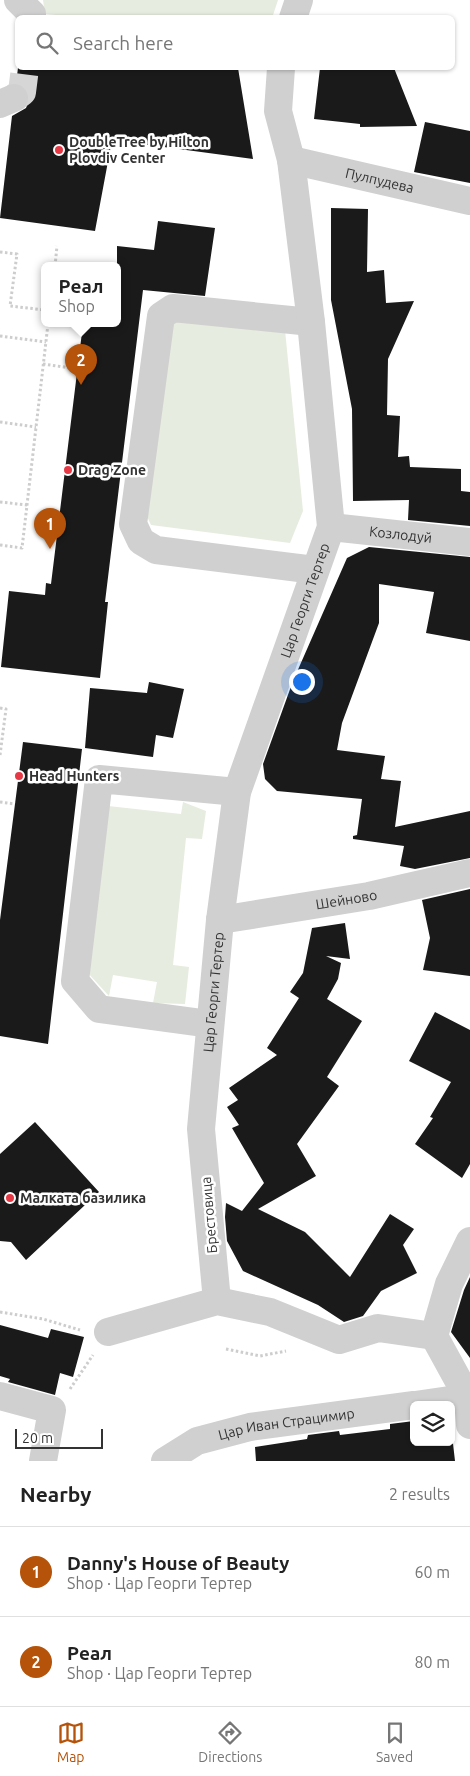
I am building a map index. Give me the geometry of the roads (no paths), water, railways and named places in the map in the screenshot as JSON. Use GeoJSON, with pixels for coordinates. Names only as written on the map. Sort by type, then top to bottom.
{"type":"FeatureCollection","features":[{"type":"Feature","properties":{"kind":"street"},"geometry":{"type":"LineString","coordinates":[[18,0],[32,15]]}},
{"type":"Feature","properties":{"kind":"street"},"geometry":{"type":"LineString","coordinates":[[294,15],[299,0]]}},
{"type":"Feature","properties":{"kind":"street","name":"Цар Георги Тертер"},"geometry":{"type":"LineString","coordinates":[[202,1129],[220,920],[237,792],[331,527],[311,322],[291,160],[278,111],[282,70]]}},
{"type":"Feature","properties":{"kind":"street","name":"Пулпудева"},"geometry":{"type":"LineString","coordinates":[[291,160],[470,200]]}},
{"type":"Feature","properties":{"kind":"street"},"geometry":{"type":"LineString","coordinates":[[311,322],[173,308],[161,316],[132,524],[141,541],[156,550],[315,570]]}},
{"type":"Feature","properties":{"kind":"street","name":"Козлодуй"},"geometry":{"type":"LineString","coordinates":[[331,527],[470,542]]}},
{"type":"Feature","properties":{"kind":"street"},"geometry":{"type":"LineString","coordinates":[[210,1024],[100,1009],[76,981],[99,779],[237,792]]}},
{"type":"Feature","properties":{"kind":"street","name":"Шейново"},"geometry":{"type":"LineString","coordinates":[[220,920],[369,896],[470,873]]}},
{"type":"Feature","properties":{"kind":"street","name":"Брестовица"},"geometry":{"type":"LineString","coordinates":[[202,1129],[217,1301]]}},
{"type":"Feature","properties":{"kind":"street"},"geometry":{"type":"LineString","coordinates":[[470,1241],[449,1284],[434,1336],[469,1397],[470,1425]]}},
{"type":"Feature","properties":{"kind":"street"},"geometry":{"type":"LineString","coordinates":[[98,1332],[217,1301],[270,1312],[338,1340],[378,1328],[434,1336]]}},
{"type":"Feature","properties":{"kind":"street"},"geometry":{"type":"LineString","coordinates":[[0,1396],[52,1410],[43,1461]]}},
{"type":"Feature","properties":{"kind":"street","name":"Цар Иван Страцимир"},"geometry":{"type":"LineString","coordinates":[[442,1401],[469,1397]]}},
{"type":"Feature","properties":{"kind":"street","name":"Цар Иван Страцимир"},"geometry":{"type":"LineString","coordinates":[[165,1461],[197,1441],[250,1427],[410,1406]]}},
{"type":"Feature","properties":{"kind":"tunnel"},"geometry":{"type":"LineString","coordinates":[[14,98],[22,92],[25,70]]}},
{"type":"Feature","properties":{"kind":"place","name":"DoubleTree by Hilton Plovdiv Center"},"geometry":{"type":"Point","coordinates":[59,150]}},
{"type":"Feature","properties":{"kind":"place","name":"Реал"},"geometry":{"type":"Point","coordinates":[81,385]}},
{"type":"Feature","properties":{"kind":"place","name":"Drag Zone"},"geometry":{"type":"Point","coordinates":[68,470]}},
{"type":"Feature","properties":{"kind":"place","name":"Danny's House of Beauty"},"geometry":{"type":"Point","coordinates":[50,549]}},
{"type":"Feature","properties":{"kind":"place","name":"Head Hunters"},"geometry":{"type":"Point","coordinates":[19,776]}},
{"type":"Feature","properties":{"kind":"place","name":"Малката базилика"},"geometry":{"type":"Point","coordinates":[10,1198]}}]}
